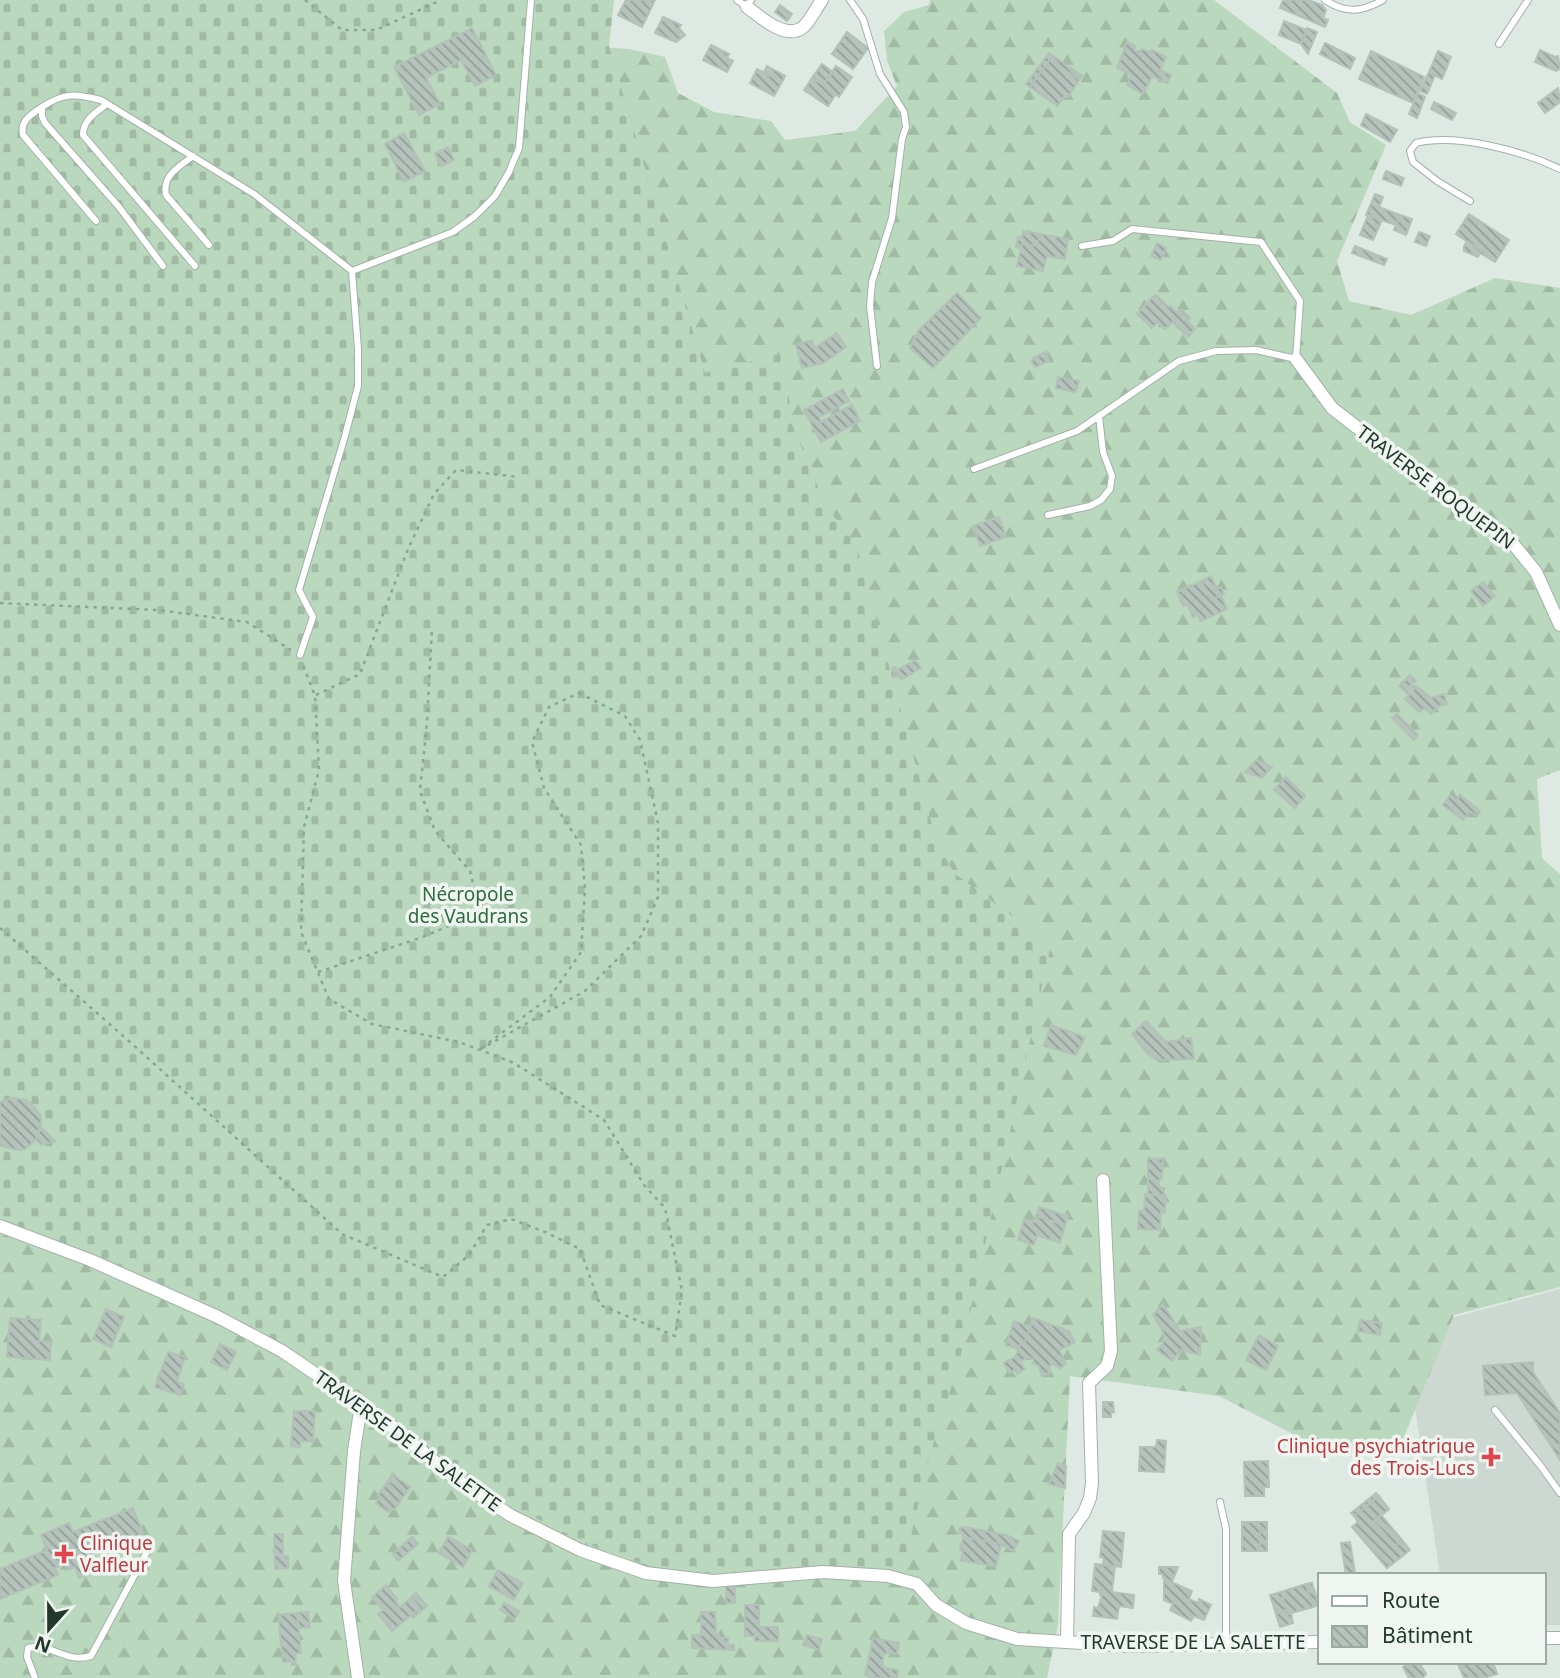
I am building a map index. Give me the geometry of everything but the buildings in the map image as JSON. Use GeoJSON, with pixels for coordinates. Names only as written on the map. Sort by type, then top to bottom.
{"type":"FeatureCollection","features":[{"type":"Feature","properties":{"kind":"street"},"geometry":{"type":"LineString","coordinates":[[745,2],[770,24],[794,31],[802,27],[822,0]]}},
{"type":"Feature","properties":{"kind":"street","name":"TRAVERSE ROQUEPIN"},"geometry":{"type":"LineString","coordinates":[[1296,359],[1332,408],[1410,469],[1499,531],[1514,545],[1536,572],[1560,625]]}},
{"type":"Feature","properties":{"kind":"street"},"geometry":{"type":"LineString","coordinates":[[1067,1642],[1069,1534],[1087,1506],[1092,1483],[1089,1383],[1107,1366],[1111,1351],[1103,1180]]}},
{"type":"Feature","properties":{"kind":"street","name":"TRAVERSE DE LA SALETTE"},"geometry":{"type":"LineString","coordinates":[[0,1226],[90,1260],[218,1317],[282,1351],[389,1424],[458,1481],[510,1515],[580,1550],[646,1573],[713,1581],[823,1572],[888,1576],[917,1584],[936,1605],[965,1623],[1017,1639],[1132,1646],[1318,1642]]}},
{"type":"Feature","properties":{"kind":"street"},"geometry":{"type":"LineString","coordinates":[[358,1678],[344,1581],[354,1451],[361,1405]]}},
{"type":"Feature","properties":{"kind":"lane"},"geometry":{"type":"LineString","coordinates":[[352,271],[453,232],[475,216],[495,196],[519,148],[531,0]]}},
{"type":"Feature","properties":{"kind":"lane"},"geometry":{"type":"LineString","coordinates":[[850,0],[867,30],[880,74],[904,112],[906,127],[892,218],[872,282],[870,306],[877,366]]}},
{"type":"Feature","properties":{"kind":"lane"},"geometry":{"type":"LineString","coordinates":[[1325,0],[1335,7],[1350,11],[1365,9],[1383,0]]}},
{"type":"Feature","properties":{"kind":"lane"},"geometry":{"type":"LineString","coordinates":[[1499,44],[1528,0]]}},
{"type":"Feature","properties":{"kind":"lane"},"geometry":{"type":"LineString","coordinates":[[96,221],[23,135],[22,128],[27,117],[54,99],[76,94],[102,100],[254,194],[352,271],[358,386],[299,590],[313,617],[300,655]]}},
{"type":"Feature","properties":{"kind":"lane"},"geometry":{"type":"LineString","coordinates":[[107,104],[88,120],[83,127],[83,135],[195,266]]}},
{"type":"Feature","properties":{"kind":"lane"},"geometry":{"type":"LineString","coordinates":[[42,107],[45,123],[119,206],[163,266]]}},
{"type":"Feature","properties":{"kind":"lane"},"geometry":{"type":"LineString","coordinates":[[1470,201],[1437,181],[1413,162],[1410,151],[1416,143],[1453,140],[1502,149],[1542,160],[1560,169]]}},
{"type":"Feature","properties":{"kind":"lane"},"geometry":{"type":"LineString","coordinates":[[193,156],[168,176],[164,186],[166,195],[209,245]]}},
{"type":"Feature","properties":{"kind":"lane"},"geometry":{"type":"LineString","coordinates":[[974,469],[1077,431],[1179,361],[1229,350],[1255,350],[1296,359],[1300,301],[1261,242],[1132,229],[1113,241],[1082,246]]}},
{"type":"Feature","properties":{"kind":"lane"},"geometry":{"type":"LineString","coordinates":[[1048,515],[1090,506],[1101,500],[1110,489],[1112,476],[1103,452],[1099,415]]}},
{"type":"Feature","properties":{"kind":"lane"},"geometry":{"type":"LineString","coordinates":[[1495,1410],[1560,1493]]}},
{"type":"Feature","properties":{"kind":"lane"},"geometry":{"type":"LineString","coordinates":[[1220,1502],[1226,1529],[1226,1644]]}},
{"type":"Feature","properties":{"kind":"lane"},"geometry":{"type":"LineString","coordinates":[[35,1678],[27,1657],[29,1648],[38,1646],[77,1660],[91,1656],[148,1550]]}},
{"type":"Feature","properties":{"kind":"path"},"geometry":{"type":"LineString","coordinates":[[305,0],[342,30],[376,30],[441,0]]}},
{"type":"Feature","properties":{"kind":"path"},"geometry":{"type":"LineString","coordinates":[[315,696],[360,674],[408,549],[434,494],[441,486],[456,470],[519,477]]}},
{"type":"Feature","properties":{"kind":"path"},"geometry":{"type":"LineString","coordinates":[[0,603],[158,610],[247,622],[300,655],[315,696],[320,769],[304,827],[301,932],[329,999],[372,1024],[459,1042],[514,1063],[604,1119],[644,1185],[665,1208],[682,1291],[675,1336],[600,1305],[580,1250],[511,1219],[487,1225],[469,1255],[443,1277],[342,1234],[0,928]]}},
{"type":"Feature","properties":{"kind":"path"},"geometry":{"type":"LineString","coordinates":[[318,972],[420,938],[480,914],[470,871],[435,831],[420,791],[432,628]]}},
{"type":"Feature","properties":{"kind":"path"},"geometry":{"type":"LineString","coordinates":[[579,693],[625,716],[640,740],[658,823],[658,897],[641,936],[585,991],[479,1050],[550,997],[580,952],[585,889],[581,845],[544,788],[532,743],[549,707],[579,693]]}},
{"type":"Feature","properties":{"kind":"shaded area","name":"Clinique psychiatrique des Trois-Lucs"},"geometry":{"type":"Polygon","coordinates":[[[1560,1289],[1560,1625],[1546,1625],[1546,1573],[1440,1573],[1405,1340],[1454,1317],[1560,1289]]]}},
{"type":"Feature","properties":{"kind":"green space","name":"Nécropole des Vaudrans"},"geometry":{"type":"Polygon","coordinates":[[[0,0],[614,0],[609,46],[705,373],[784,353],[792,424],[826,507],[856,544],[936,840],[954,873],[1051,945],[959,1363],[931,1451],[903,1570],[789,1569],[718,1574],[664,1569],[611,1555],[505,1503],[463,1475],[394,1419],[320,1370],[224,1314],[214,1300],[203,1303],[129,1270],[0,1220],[0,0]]]}},
{"type":"Feature","properties":{"kind":"green space"},"geometry":{"type":"Polygon","coordinates":[[[930,0],[1214,0],[1337,93],[1350,122],[1386,145],[1337,261],[1349,301],[1411,315],[1495,278],[1560,288],[1560,770],[1537,779],[1542,858],[1560,874],[1560,1287],[1454,1315],[1399,1449],[1332,1454],[1219,1396],[1070,1376],[1058,1625],[1047,1678],[0,1678],[0,746],[544,43],[629,49],[665,57],[678,93],[714,112],[771,121],[785,140],[855,131],[897,86],[887,61],[884,31],[904,12],[929,5],[930,0]]]}},
{"type":"Feature","properties":{"kind":"place","name":"Clinique psychiatrique des Trois-Lucs"},"geometry":{"type":"Point","coordinates":[1491,1457]}},
{"type":"Feature","properties":{"kind":"place","name":"Clinique Valfleur"},"geometry":{"type":"Point","coordinates":[64,1554]}}]}
